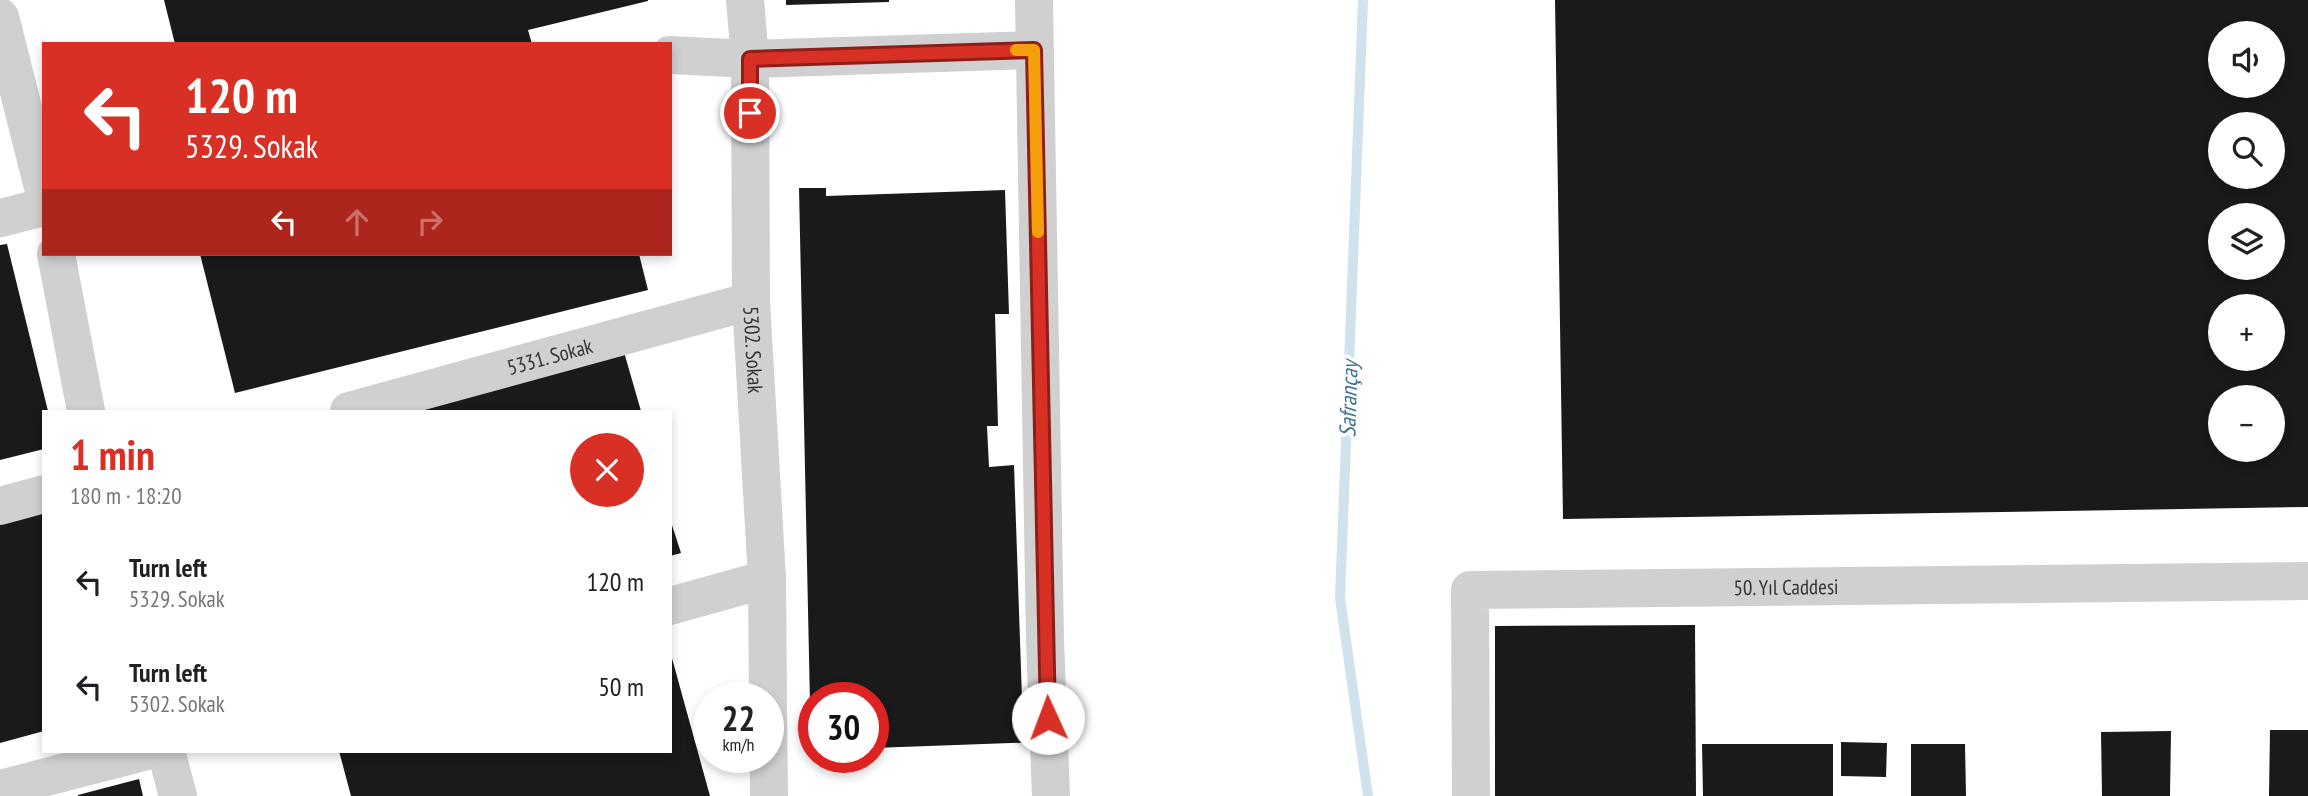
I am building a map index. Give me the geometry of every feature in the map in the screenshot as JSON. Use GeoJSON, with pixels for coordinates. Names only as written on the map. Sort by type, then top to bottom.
{"type":"FeatureCollection","features":[{"type":"Feature","properties":{"kind":"street","name":"5302. Sokak"},"geometry":{"type":"LineString","coordinates":[[745,0],[750,59],[751,301],[766,579],[768,682]]}},
{"type":"Feature","properties":{"kind":"street"},"geometry":{"type":"LineString","coordinates":[[1034,0],[1045,626],[1051,796]]}},
{"type":"Feature","properties":{"kind":"street"},"geometry":{"type":"LineString","coordinates":[[0,17],[42,183]]}},
{"type":"Feature","properties":{"kind":"street"},"geometry":{"type":"LineString","coordinates":[[672,55],[750,59],[1034,50]]}},
{"type":"Feature","properties":{"kind":"street"},"geometry":{"type":"LineString","coordinates":[[0,218],[42,208]]}},
{"type":"Feature","properties":{"kind":"street"},"geometry":{"type":"LineString","coordinates":[[57,256],[86,410]]}},
{"type":"Feature","properties":{"kind":"street","name":"5331. Sokak"},"geometry":{"type":"LineString","coordinates":[[353,410],[751,301]]}},
{"type":"Feature","properties":{"kind":"street"},"geometry":{"type":"LineString","coordinates":[[0,506],[42,495]]}},
{"type":"Feature","properties":{"kind":"street"},"geometry":{"type":"LineString","coordinates":[[672,605],[766,579]]}},
{"type":"Feature","properties":{"kind":"street","name":"50. Yıl Caddesi"},"geometry":{"type":"LineString","coordinates":[[1471,796],[1470,590],[2308,582]]}},
{"type":"Feature","properties":{"kind":"street"},"geometry":{"type":"LineString","coordinates":[[0,789],[139,753]]}},
{"type":"Feature","properties":{"kind":"street"},"geometry":{"type":"LineString","coordinates":[[167,753],[178,796]]}},
{"type":"Feature","properties":{"kind":"street"},"geometry":{"type":"LineString","coordinates":[[769,773],[769,796]]}},
{"type":"Feature","properties":{"kind":"building"},"geometry":{"type":"Polygon","coordinates":[[[164,0],[648,0],[528,30],[531,42],[174,42],[164,0]]]}},
{"type":"Feature","properties":{"kind":"building"},"geometry":{"type":"Polygon","coordinates":[[[786,0],[889,0],[889,2],[786,5],[786,0]]]}},
{"type":"Feature","properties":{"kind":"building"},"geometry":{"type":"Polygon","coordinates":[[[1555,0],[2308,0],[2308,507],[1563,519],[1555,0]]]}},
{"type":"Feature","properties":{"kind":"building"},"geometry":{"type":"Polygon","coordinates":[[[799,188],[826,188],[826,196],[1005,190],[1009,314],[995,314],[998,426],[987,426],[989,467],[1014,465],[1022,699],[1040,698],[1041,742],[889,747],[889,682],[810,682],[799,188]]]}},
{"type":"Feature","properties":{"kind":"building"},"geometry":{"type":"Polygon","coordinates":[[[7,244],[48,410],[42,410],[42,450],[0,460],[0,245],[7,244]]]}},
{"type":"Feature","properties":{"kind":"building"},"geometry":{"type":"Polygon","coordinates":[[[201,256],[640,256],[648,290],[235,393],[201,256]]]}},
{"type":"Feature","properties":{"kind":"building"},"geometry":{"type":"Polygon","coordinates":[[[624,352],[641,410],[420,410],[624,352]]]}},
{"type":"Feature","properties":{"kind":"building"},"geometry":{"type":"Polygon","coordinates":[[[42,513],[42,732],[0,743],[0,524],[42,513]]]}},
{"type":"Feature","properties":{"kind":"building"},"geometry":{"type":"Polygon","coordinates":[[[672,525],[681,553],[672,555],[672,525]]]}},
{"type":"Feature","properties":{"kind":"building"},"geometry":{"type":"Polygon","coordinates":[[[1695,625],[1696,796],[1495,796],[1495,626],[1695,625]]]}},
{"type":"Feature","properties":{"kind":"building"},"geometry":{"type":"Polygon","coordinates":[[[672,658],[693,734],[693,773],[704,773],[710,796],[351,796],[340,753],[672,753],[672,658]]]}},
{"type":"Feature","properties":{"kind":"building"},"geometry":{"type":"Polygon","coordinates":[[[2270,730],[2308,730],[2308,796],[2269,796],[2270,730]]]}},
{"type":"Feature","properties":{"kind":"building"},"geometry":{"type":"Polygon","coordinates":[[[2171,731],[2170,796],[2102,796],[2101,732],[2171,731]]]}},
{"type":"Feature","properties":{"kind":"building"},"geometry":{"type":"Polygon","coordinates":[[[1841,742],[1887,743],[1886,777],[1841,776],[1841,742]]]}},
{"type":"Feature","properties":{"kind":"building"},"geometry":{"type":"Polygon","coordinates":[[[1702,744],[1833,744],[1833,796],[1703,796],[1702,744]]]}},
{"type":"Feature","properties":{"kind":"building"},"geometry":{"type":"Polygon","coordinates":[[[1911,744],[1965,744],[1966,796],[1911,796],[1911,744]]]}},
{"type":"Feature","properties":{"kind":"building"},"geometry":{"type":"Polygon","coordinates":[[[139,779],[143,796],[78,796],[78,795],[139,779]]]}},
{"type":"Feature","properties":{"kind":"waterway","name":"Safrançay"},"geometry":{"type":"LineString","coordinates":[[1363,0],[1340,598],[1368,796]]}},
{"type":"Feature","properties":{"kind":"slow traffic"},"geometry":{"type":"LineString","coordinates":[[1016,50],[1034,50],[1038,232]]}},
{"type":"Feature","properties":{"kind":"route"},"geometry":{"type":"LineString","coordinates":[[750,113],[750,59],[1034,50],[1048,718]]}}]}
